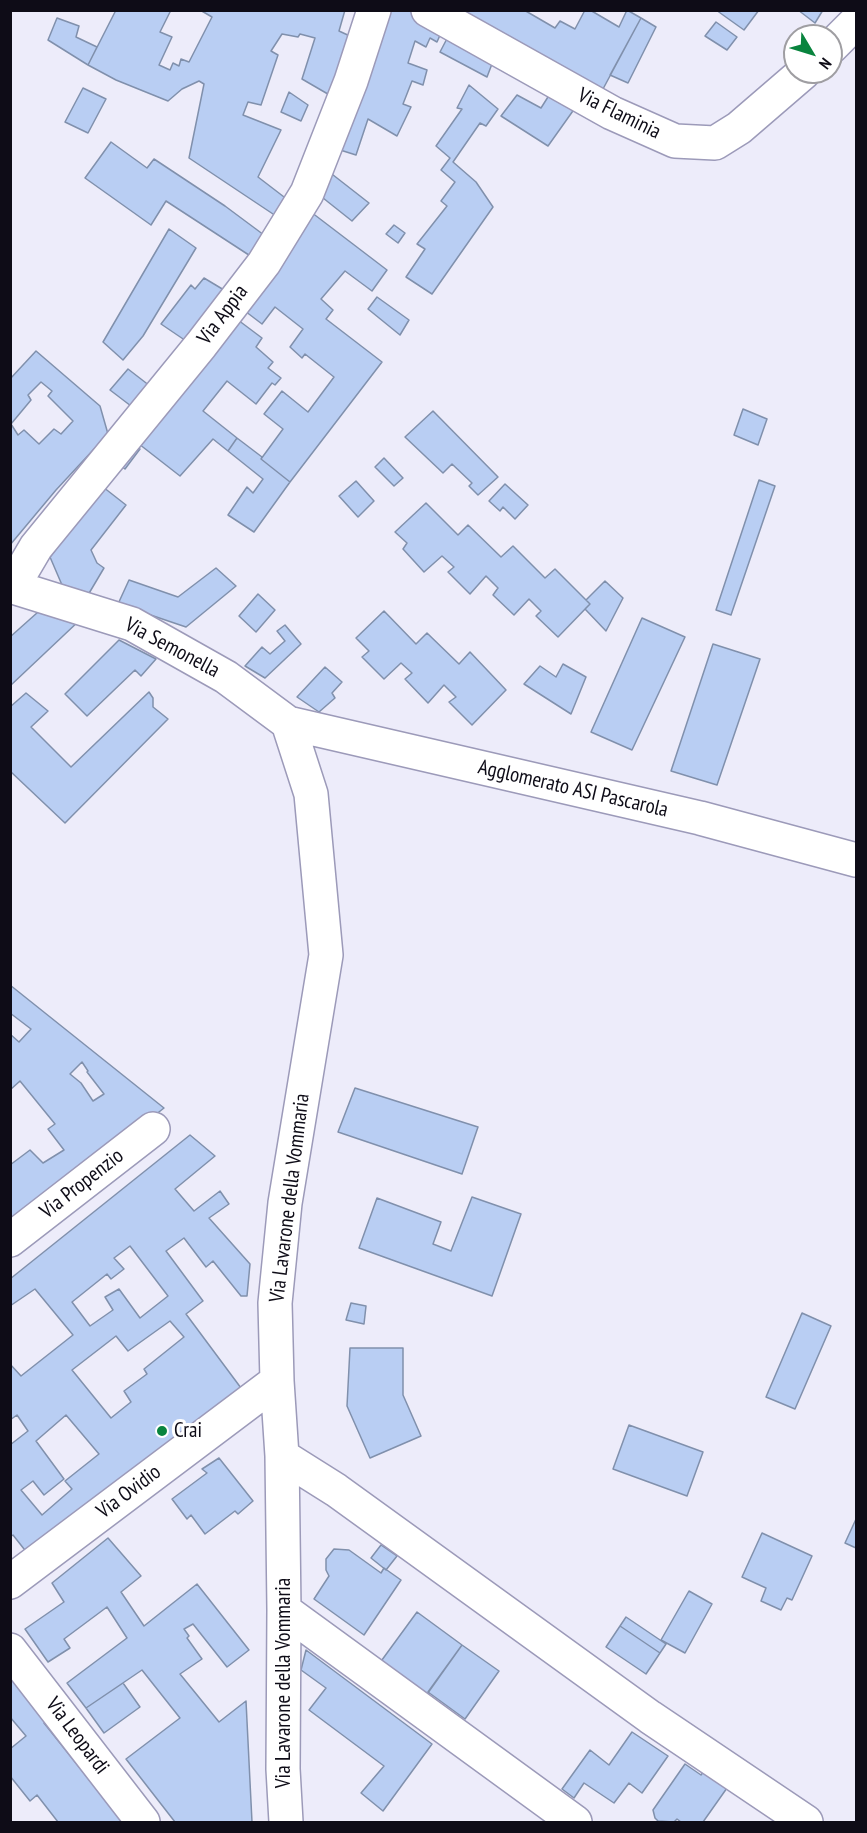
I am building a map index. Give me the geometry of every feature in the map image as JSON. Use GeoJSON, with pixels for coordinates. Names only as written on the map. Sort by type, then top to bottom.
{"type":"FeatureCollection","features":[{"type":"Feature","properties":{"kind":"street","name":"Via Appia"},"geometry":{"type":"LineString","coordinates":[[12,586],[36,547],[201,345],[264,262],[307,193],[351,81],[374,10]]}},
{"type":"Feature","properties":{"kind":"street","name":"Via Flaminia"},"geometry":{"type":"LineString","coordinates":[[428,10],[612,113],[675,141],[715,143],[739,128],[790,84]]}},
{"type":"Feature","properties":{"kind":"street"},"geometry":{"type":"LineString","coordinates":[[843,35],[856,22]]}},
{"type":"Feature","properties":{"kind":"street","name":"Via Semonella"},"geometry":{"type":"LineString","coordinates":[[12,586],[132,624],[226,677],[288,723]]}},
{"type":"Feature","properties":{"kind":"street","name":"Agglomerato ASI Pascarola"},"geometry":{"type":"LineString","coordinates":[[288,723],[700,818],[856,860]]}},
{"type":"Feature","properties":{"kind":"street","name":"Via Lavarone della Vommaria"},"geometry":{"type":"LineString","coordinates":[[286,1822],[283,1769],[282,1456],[275,1303],[285,1203],[326,955],[311,794],[288,723]]}},
{"type":"Feature","properties":{"kind":"street","name":"Via Propenzio"},"geometry":{"type":"LineString","coordinates":[[10,1240],[153,1129]]}},
{"type":"Feature","properties":{"kind":"street","name":"Via Ovidio"},"geometry":{"type":"LineString","coordinates":[[10,1582],[277,1381]]}},
{"type":"Feature","properties":{"kind":"street"},"geometry":{"type":"LineString","coordinates":[[282,1456],[336,1490],[650,1717],[806,1822]]}},
{"type":"Feature","properties":{"kind":"street"},"geometry":{"type":"LineString","coordinates":[[284,1610],[575,1822]]}},
{"type":"Feature","properties":{"kind":"street","name":"Via Leopardi"},"geometry":{"type":"LineString","coordinates":[[10,1650],[143,1822]]}},
{"type":"Feature","properties":{"kind":"building"},"geometry":{"type":"Polygon","coordinates":[[[116,10],[171,10],[160,32],[172,37],[159,65],[170,70],[173,63],[179,66],[181,59],[189,62],[212,17],[200,10],[345,10],[339,31],[352,37],[333,97],[302,79],[315,38],[300,34],[298,37],[282,34],[271,51],[278,55],[261,105],[248,102],[243,115],[281,130],[258,177],[288,200],[279,218],[189,158],[204,84],[199,81],[182,89],[168,101],[116,80],[88,65],[116,10]]]}},
{"type":"Feature","properties":{"kind":"building"},"geometry":{"type":"Polygon","coordinates":[[[382,10],[412,10],[444,26],[437,42],[430,38],[426,47],[415,41],[408,63],[427,70],[423,85],[412,81],[403,104],[411,107],[397,136],[368,119],[356,155],[337,149],[382,10]]]}},
{"type":"Feature","properties":{"kind":"building"},"geometry":{"type":"Polygon","coordinates":[[[463,10],[524,10],[555,28],[560,21],[575,29],[585,10],[590,10],[619,27],[627,10],[641,18],[603,89],[543,57],[461,19],[463,10]]]}},
{"type":"Feature","properties":{"kind":"building"},"geometry":{"type":"Polygon","coordinates":[[[716,10],[759,10],[744,30],[716,10]]]}},
{"type":"Feature","properties":{"kind":"building"},"geometry":{"type":"Polygon","coordinates":[[[798,10],[823,10],[815,23],[798,10]]]}},
{"type":"Feature","properties":{"kind":"building"},"geometry":{"type":"Polygon","coordinates":[[[57,18],[79,26],[76,37],[97,47],[88,65],[48,40],[57,18]]]}},
{"type":"Feature","properties":{"kind":"building"},"geometry":{"type":"Polygon","coordinates":[[[641,18],[656,27],[628,83],[610,75],[641,18]]]}},
{"type":"Feature","properties":{"kind":"building"},"geometry":{"type":"Polygon","coordinates":[[[716,22],[737,37],[727,50],[705,36],[716,22]]]}},
{"type":"Feature","properties":{"kind":"building"},"geometry":{"type":"Polygon","coordinates":[[[451,31],[495,56],[487,77],[440,52],[451,31]]]}},
{"type":"Feature","properties":{"kind":"building"},"geometry":{"type":"Polygon","coordinates":[[[469,85],[498,109],[486,126],[480,123],[453,162],[476,182],[493,207],[432,294],[406,277],[425,249],[417,244],[447,206],[441,201],[455,182],[441,170],[450,158],[436,146],[462,109],[457,108],[469,85]]]}},
{"type":"Feature","properties":{"kind":"building"},"geometry":{"type":"Polygon","coordinates":[[[83,88],[106,99],[88,133],[65,122],[83,88]]]}},
{"type":"Feature","properties":{"kind":"building"},"geometry":{"type":"Polygon","coordinates":[[[553,89],[580,101],[548,146],[501,116],[517,95],[541,108],[553,89]]]}},
{"type":"Feature","properties":{"kind":"building"},"geometry":{"type":"Polygon","coordinates":[[[289,92],[308,105],[301,121],[281,112],[289,92]]]}},
{"type":"Feature","properties":{"kind":"building"},"geometry":{"type":"Polygon","coordinates":[[[111,142],[147,168],[154,159],[225,206],[268,238],[255,259],[166,201],[151,225],[85,178],[111,142]]]}},
{"type":"Feature","properties":{"kind":"building"},"geometry":{"type":"Polygon","coordinates":[[[328,171],[369,203],[352,221],[318,194],[328,171]]]}},
{"type":"Feature","properties":{"kind":"building"},"geometry":{"type":"Polygon","coordinates":[[[307,209],[387,270],[372,291],[345,271],[321,299],[333,310],[326,319],[382,362],[290,482],[261,459],[283,429],[264,414],[282,391],[308,412],[334,377],[305,354],[302,358],[290,347],[303,329],[275,307],[262,324],[241,308],[307,209]]]}},
{"type":"Feature","properties":{"kind":"building"},"geometry":{"type":"Polygon","coordinates":[[[394,225],[405,233],[398,243],[386,234],[394,225]]]}},
{"type":"Feature","properties":{"kind":"building"},"geometry":{"type":"Polygon","coordinates":[[[169,229],[196,248],[143,336],[123,360],[103,342],[169,229]]]}},
{"type":"Feature","properties":{"kind":"building"},"geometry":{"type":"Polygon","coordinates":[[[204,278],[229,293],[192,345],[161,324],[191,285],[195,289],[204,278]]]}},
{"type":"Feature","properties":{"kind":"building"},"geometry":{"type":"Polygon","coordinates":[[[377,297],[409,320],[400,335],[368,309],[377,297]]]}},
{"type":"Feature","properties":{"kind":"building"},"geometry":{"type":"Polygon","coordinates":[[[234,317],[262,338],[256,347],[273,362],[268,368],[281,378],[275,385],[272,383],[256,404],[227,381],[203,411],[237,438],[228,451],[213,439],[180,476],[139,444],[234,317]]]}},
{"type":"Feature","properties":{"kind":"building"},"geometry":{"type":"Polygon","coordinates":[[[36,351],[100,406],[108,434],[56,490],[10,545],[10,379],[36,351]],[[41,382],[28,395],[31,400],[11,424],[18,435],[24,430],[39,444],[54,429],[61,434],[73,421],[48,396],[52,391],[41,382]]]}},
{"type":"Feature","properties":{"kind":"building"},"geometry":{"type":"Polygon","coordinates":[[[128,369],[150,386],[131,406],[110,390],[128,369]]]}},
{"type":"Feature","properties":{"kind":"building"},"geometry":{"type":"Polygon","coordinates":[[[743,409],[767,419],[758,445],[734,435],[743,409]]]}},
{"type":"Feature","properties":{"kind":"building"},"geometry":{"type":"Polygon","coordinates":[[[433,411],[498,477],[478,495],[469,486],[472,483],[452,464],[443,473],[405,437],[433,411]]]}},
{"type":"Feature","properties":{"kind":"building"},"geometry":{"type":"Polygon","coordinates":[[[237,438],[290,482],[254,532],[228,515],[247,487],[253,493],[263,479],[228,451],[237,438]]]}},
{"type":"Feature","properties":{"kind":"building"},"geometry":{"type":"Polygon","coordinates":[[[132,443],[140,449],[125,469],[117,463],[132,443]]]}},
{"type":"Feature","properties":{"kind":"building"},"geometry":{"type":"Polygon","coordinates":[[[384,458],[403,478],[394,486],[375,467],[384,458]]]}},
{"type":"Feature","properties":{"kind":"building"},"geometry":{"type":"Polygon","coordinates":[[[759,480],[775,486],[731,615],[716,610],[759,480]]]}},
{"type":"Feature","properties":{"kind":"building"},"geometry":{"type":"Polygon","coordinates":[[[356,481],[374,501],[358,517],[339,496],[356,481]]]}},
{"type":"Feature","properties":{"kind":"building"},"geometry":{"type":"Polygon","coordinates":[[[505,484],[528,505],[515,519],[503,507],[500,511],[489,501],[505,484]]]}},
{"type":"Feature","properties":{"kind":"building"},"geometry":{"type":"Polygon","coordinates":[[[103,487],[126,505],[91,550],[97,563],[104,568],[88,595],[62,585],[50,557],[103,487]]]}},
{"type":"Feature","properties":{"kind":"building"},"geometry":{"type":"Polygon","coordinates":[[[426,503],[458,535],[468,525],[501,557],[513,546],[545,578],[555,569],[590,604],[558,637],[536,616],[541,611],[529,599],[514,615],[493,595],[498,588],[486,576],[470,594],[448,572],[454,567],[442,556],[424,572],[403,549],[407,543],[395,532],[426,503]]]}},
{"type":"Feature","properties":{"kind":"building"},"geometry":{"type":"Polygon","coordinates":[[[216,568],[236,586],[186,627],[118,604],[129,580],[178,597],[216,568]]]}},
{"type":"Feature","properties":{"kind":"building"},"geometry":{"type":"Polygon","coordinates":[[[605,581],[623,598],[606,631],[585,609],[590,604],[586,600],[605,581]]]}},
{"type":"Feature","properties":{"kind":"building"},"geometry":{"type":"Polygon","coordinates":[[[258,594],[275,610],[256,632],[239,616],[258,594]]]}},
{"type":"Feature","properties":{"kind":"building"},"geometry":{"type":"Polygon","coordinates":[[[47,604],[81,619],[10,686],[10,637],[47,604]]]}},
{"type":"Feature","properties":{"kind":"building"},"geometry":{"type":"Polygon","coordinates":[[[384,611],[416,644],[427,633],[459,664],[470,652],[506,690],[472,725],[449,702],[456,697],[444,685],[428,703],[405,679],[412,673],[401,663],[384,679],[362,657],[369,651],[356,638],[384,611]]]}},
{"type":"Feature","properties":{"kind":"building"},"geometry":{"type":"Polygon","coordinates":[[[642,618],[685,637],[632,750],[591,732],[642,618]]]}},
{"type":"Feature","properties":{"kind":"building"},"geometry":{"type":"Polygon","coordinates":[[[285,625],[301,644],[265,678],[245,666],[262,647],[270,654],[285,641],[277,631],[285,625]]]}},
{"type":"Feature","properties":{"kind":"building"},"geometry":{"type":"Polygon","coordinates":[[[119,640],[156,659],[141,676],[135,670],[87,716],[65,694],[119,640]]]}},
{"type":"Feature","properties":{"kind":"building"},"geometry":{"type":"Polygon","coordinates":[[[713,644],[760,659],[717,785],[671,771],[713,644]]]}},
{"type":"Feature","properties":{"kind":"building"},"geometry":{"type":"Polygon","coordinates":[[[563,664],[586,677],[571,714],[524,684],[540,666],[556,677],[563,664]]]}},
{"type":"Feature","properties":{"kind":"building"},"geometry":{"type":"Polygon","coordinates":[[[325,667],[342,682],[332,693],[335,698],[319,712],[297,697],[325,667]]]}},
{"type":"Feature","properties":{"kind":"building"},"geometry":{"type":"Polygon","coordinates":[[[149,692],[153,698],[153,707],[168,719],[65,823],[10,771],[10,707],[26,693],[48,711],[31,727],[71,767],[149,692]]]}},
{"type":"Feature","properties":{"kind":"building"},"geometry":{"type":"Polygon","coordinates":[[[10,985],[164,1108],[10,1230],[10,1165],[30,1150],[43,1163],[64,1150],[48,1129],[55,1124],[20,1081],[10,1090],[10,1034],[19,1042],[31,1029],[10,1013],[10,985]],[[82,1062],[70,1074],[81,1083],[93,1101],[104,1094],[82,1062]]]}},
{"type":"Feature","properties":{"kind":"building"},"geometry":{"type":"Polygon","coordinates":[[[355,1088],[478,1127],[462,1174],[338,1132],[355,1088]]]}},
{"type":"Feature","properties":{"kind":"building"},"geometry":{"type":"Polygon","coordinates":[[[190,1135],[215,1156],[175,1189],[194,1211],[220,1191],[229,1204],[209,1218],[250,1264],[247,1296],[241,1296],[213,1261],[206,1267],[184,1238],[166,1251],[203,1301],[186,1314],[241,1388],[28,1554],[13,1535],[10,1537],[10,1445],[28,1431],[17,1415],[10,1420],[10,1364],[21,1376],[73,1335],[35,1289],[10,1306],[10,1279],[190,1135]],[[130,1246],[114,1258],[124,1269],[111,1279],[107,1274],[72,1302],[90,1326],[113,1310],[105,1297],[119,1289],[140,1318],[168,1296],[130,1246]],[[170,1321],[128,1351],[116,1336],[72,1370],[111,1418],[131,1402],[124,1391],[147,1374],[144,1369],[184,1337],[170,1321]],[[66,1415],[36,1441],[64,1479],[44,1495],[33,1481],[21,1490],[42,1515],[72,1489],[65,1481],[99,1454],[66,1415]]]}},
{"type":"Feature","properties":{"kind":"building"},"geometry":{"type":"Polygon","coordinates":[[[472,1197],[521,1214],[492,1296],[359,1248],[377,1198],[441,1222],[433,1244],[451,1251],[472,1197]]]}},
{"type":"Feature","properties":{"kind":"building"},"geometry":{"type":"Polygon","coordinates":[[[351,1303],[366,1306],[364,1324],[346,1320],[351,1303]]]}},
{"type":"Feature","properties":{"kind":"building"},"geometry":{"type":"Polygon","coordinates":[[[802,1313],[831,1326],[795,1409],[766,1397],[802,1313]]]}},
{"type":"Feature","properties":{"kind":"building"},"geometry":{"type":"Polygon","coordinates":[[[350,1348],[403,1348],[403,1395],[421,1436],[370,1458],[347,1406],[350,1348]]]}},
{"type":"Feature","properties":{"kind":"building"},"geometry":{"type":"Polygon","coordinates":[[[629,1425],[703,1452],[687,1496],[613,1469],[629,1425]]]}},
{"type":"Feature","properties":{"kind":"building"},"geometry":{"type":"Polygon","coordinates":[[[219,1458],[253,1501],[238,1514],[235,1511],[205,1534],[191,1515],[187,1519],[172,1499],[207,1473],[202,1469],[219,1458]]]}},
{"type":"Feature","properties":{"kind":"building"},"geometry":{"type":"Polygon","coordinates":[[[856,1519],[856,1548],[845,1543],[856,1519]]]}},
{"type":"Feature","properties":{"kind":"building"},"geometry":{"type":"Polygon","coordinates":[[[762,1533],[812,1556],[792,1600],[787,1598],[781,1610],[761,1601],[766,1588],[742,1577],[762,1533]]]}},
{"type":"Feature","properties":{"kind":"building"},"geometry":{"type":"Polygon","coordinates":[[[108,1538],[141,1576],[121,1592],[144,1626],[197,1584],[249,1650],[227,1667],[193,1624],[184,1629],[189,1636],[187,1638],[202,1659],[180,1674],[219,1722],[246,1701],[252,1822],[175,1822],[126,1759],[180,1718],[142,1670],[86,1708],[67,1683],[127,1638],[107,1607],[64,1639],[70,1648],[48,1662],[25,1629],[64,1602],[52,1583],[108,1538]]]}},
{"type":"Feature","properties":{"kind":"building"},"geometry":{"type":"Polygon","coordinates":[[[381,1545],[397,1556],[386,1570],[371,1558],[381,1545]]]}},
{"type":"Feature","properties":{"kind":"building"},"geometry":{"type":"Polygon","coordinates":[[[334,1549],[349,1550],[381,1573],[384,1568],[401,1580],[364,1635],[314,1599],[329,1576],[326,1570],[326,1559],[334,1549]]]}},
{"type":"Feature","properties":{"kind":"building"},"geometry":{"type":"Polygon","coordinates":[[[689,1591],[712,1604],[685,1653],[661,1640],[689,1591]]]}},
{"type":"Feature","properties":{"kind":"building"},"geometry":{"type":"Polygon","coordinates":[[[417,1612],[462,1645],[425,1697],[379,1664],[417,1612]]]}},
{"type":"Feature","properties":{"kind":"building"},"geometry":{"type":"Polygon","coordinates":[[[626,1617],[666,1644],[660,1653],[620,1626],[626,1617]]]}},
{"type":"Feature","properties":{"kind":"building"},"geometry":{"type":"Polygon","coordinates":[[[620,1626],[660,1653],[646,1674],[606,1647],[620,1626]]]}},
{"type":"Feature","properties":{"kind":"building"},"geometry":{"type":"Polygon","coordinates":[[[462,1645],[499,1671],[465,1719],[428,1692],[462,1645]]]}},
{"type":"Feature","properties":{"kind":"building"},"geometry":{"type":"Polygon","coordinates":[[[306,1650],[432,1744],[383,1811],[361,1793],[384,1766],[309,1710],[326,1688],[301,1670],[306,1650]]]}},
{"type":"Feature","properties":{"kind":"building"},"geometry":{"type":"Polygon","coordinates":[[[10,1668],[48,1720],[44,1723],[123,1822],[58,1822],[37,1795],[30,1801],[10,1776],[10,1749],[26,1736],[10,1717],[10,1668]]]}},
{"type":"Feature","properties":{"kind":"building"},"geometry":{"type":"Polygon","coordinates":[[[123,1683],[140,1707],[104,1733],[86,1708],[123,1683]]]}},
{"type":"Feature","properties":{"kind":"building"},"geometry":{"type":"Polygon","coordinates":[[[632,1732],[668,1756],[642,1793],[629,1783],[614,1803],[584,1783],[574,1798],[562,1789],[590,1750],[609,1765],[632,1732]]]}},
{"type":"Feature","properties":{"kind":"building"},"geometry":{"type":"Polygon","coordinates":[[[685,1764],[701,1775],[704,1771],[727,1788],[703,1822],[681,1822],[677,1819],[674,1822],[658,1821],[653,1810],[685,1764]]]}},
{"type":"Feature","properties":{"kind":"place","name":"Crai"},"geometry":{"type":"Point","coordinates":[162,1431]}}]}
